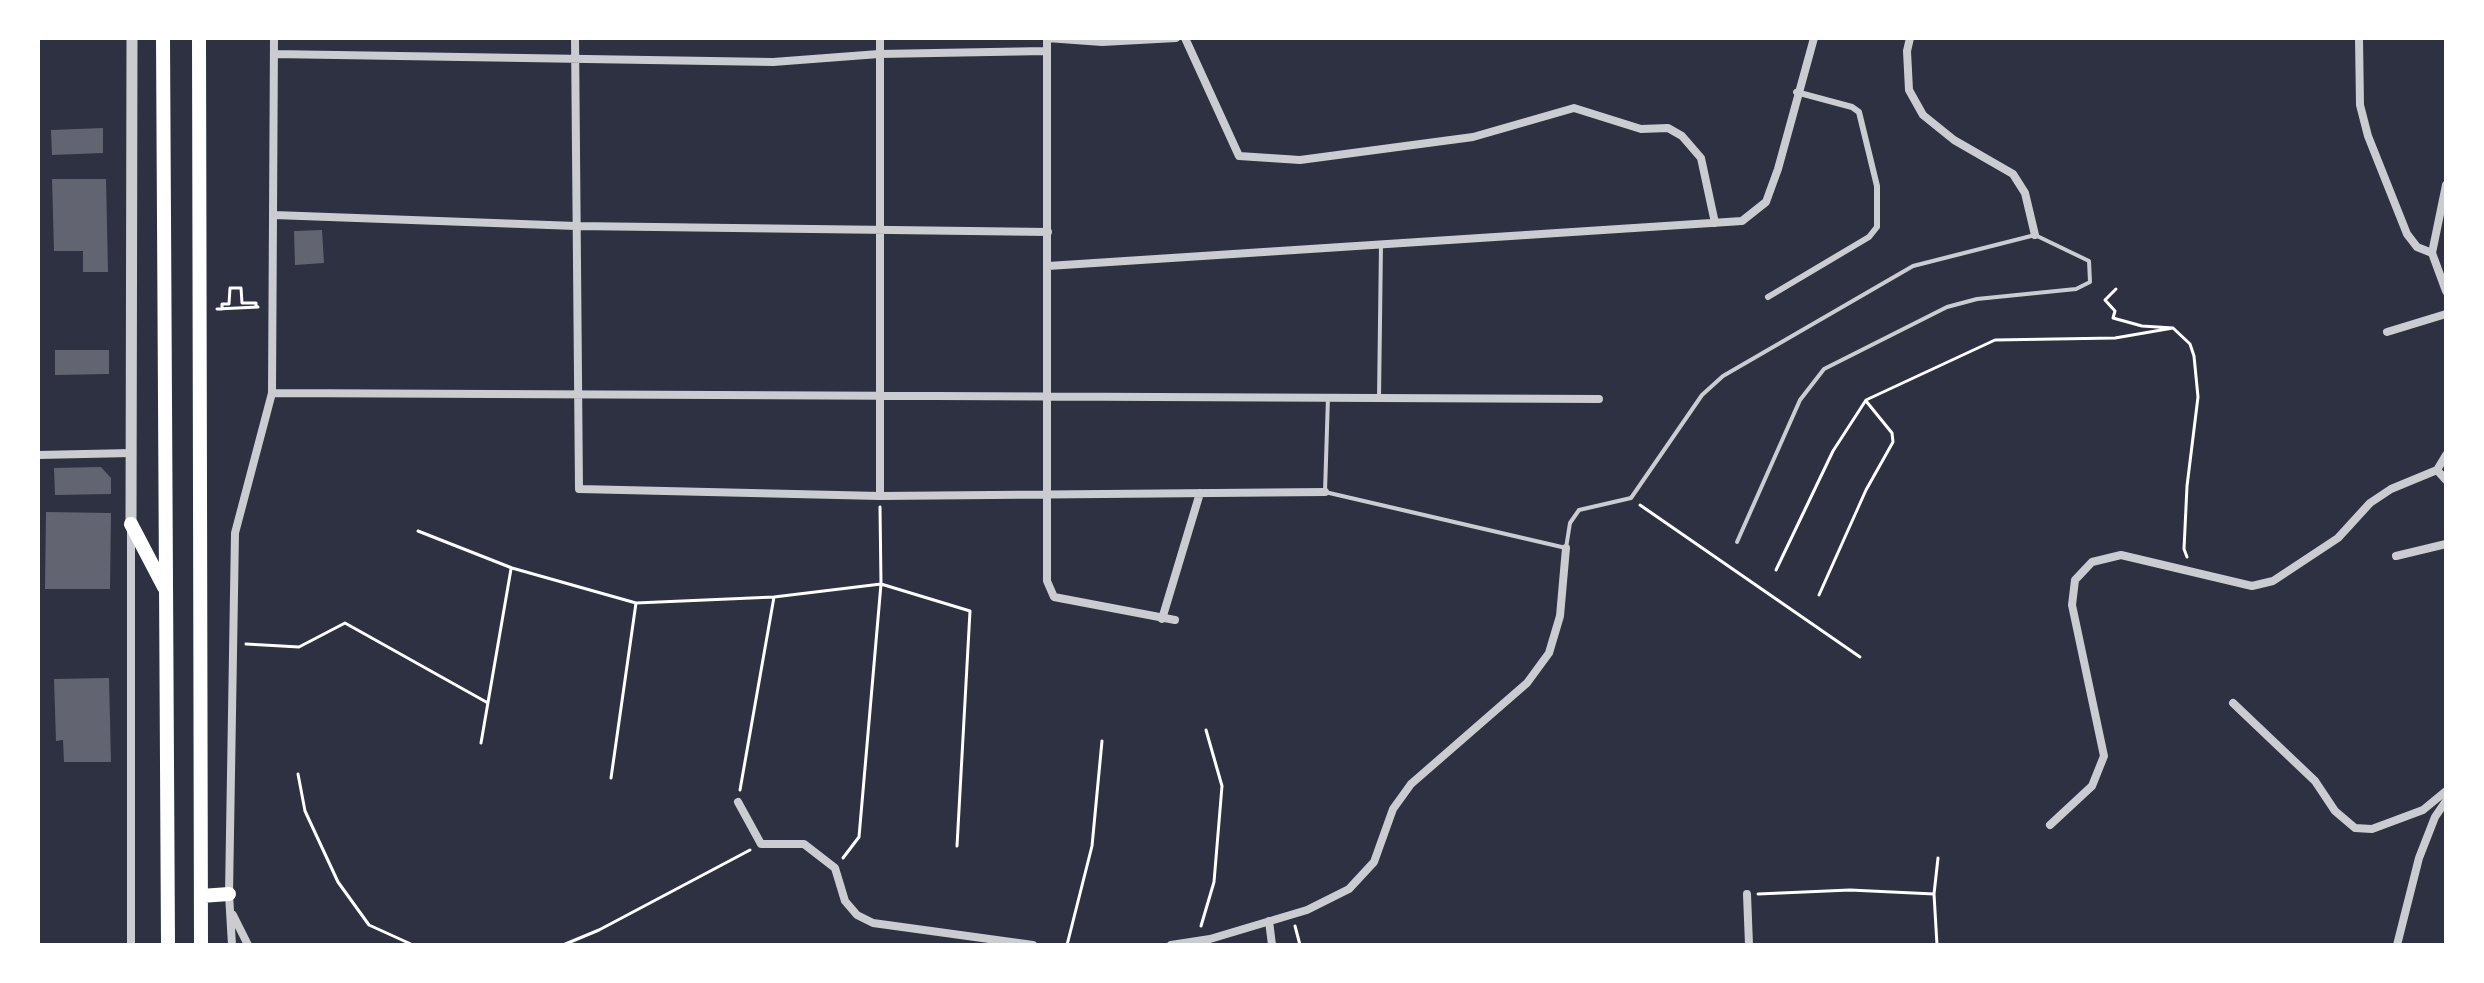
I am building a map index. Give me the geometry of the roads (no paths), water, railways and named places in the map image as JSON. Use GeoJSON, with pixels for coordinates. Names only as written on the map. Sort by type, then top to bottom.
{"type":"FeatureCollection","features":[{"type":"Feature","properties":{"kind":"highway"},"geometry":{"type":"LineString","coordinates":[[163,38],[168,945]]}},
{"type":"Feature","properties":{"kind":"highway"},"geometry":{"type":"LineString","coordinates":[[199,38],[201,945]]}},
{"type":"Feature","properties":{"kind":"highway"},"geometry":{"type":"LineString","coordinates":[[131,524],[166,591]]}},
{"type":"Feature","properties":{"kind":"highway"},"geometry":{"type":"LineString","coordinates":[[201,896],[229,894]]}},
{"type":"Feature","properties":{"kind":"street"},"geometry":{"type":"LineString","coordinates":[[131,945],[132,38]]}},
{"type":"Feature","properties":{"kind":"street"},"geometry":{"type":"LineString","coordinates":[[232,945],[229,894],[235,533],[272,393],[274,38]]}},
{"type":"Feature","properties":{"kind":"street"},"geometry":{"type":"LineString","coordinates":[[575,38],[579,489],[880,496],[1325,492]]}},
{"type":"Feature","properties":{"kind":"street"},"geometry":{"type":"LineString","coordinates":[[880,38],[880,496]]}},
{"type":"Feature","properties":{"kind":"street"},"geometry":{"type":"LineString","coordinates":[[1175,620],[1054,597],[1047,581],[1046,51],[1047,38],[1102,42],[1176,38]]}},
{"type":"Feature","properties":{"kind":"street"},"geometry":{"type":"LineString","coordinates":[[1185,38],[1239,156],[1300,160],[1473,137],[1574,108],[1641,129],[1668,128],[1682,136],[1701,158],[1715,223]]}},
{"type":"Feature","properties":{"kind":"street"},"geometry":{"type":"LineString","coordinates":[[1048,266],[1742,221],[1766,202],[1814,38]]}},
{"type":"Feature","properties":{"kind":"street"},"geometry":{"type":"LineString","coordinates":[[1910,38],[1907,51],[1909,90],[1923,115],[1954,140],[2013,174],[2025,193],[2035,235]]}},
{"type":"Feature","properties":{"kind":"street"},"geometry":{"type":"LineString","coordinates":[[2359,38],[2360,105],[2368,136],[2407,234],[2417,247],[2432,253]]}},
{"type":"Feature","properties":{"kind":"street"},"geometry":{"type":"LineString","coordinates":[[274,54],[778,62],[879,54],[1046,51]]}},
{"type":"Feature","properties":{"kind":"street"},"geometry":{"type":"LineString","coordinates":[[1768,297],[1869,237],[1877,227],[1877,186],[1859,112],[1852,107],[1796,92]]}},
{"type":"Feature","properties":{"kind":"street"},"geometry":{"type":"LineString","coordinates":[[2446,185],[2432,253],[2446,291]]}},
{"type":"Feature","properties":{"kind":"street"},"geometry":{"type":"LineString","coordinates":[[274,215],[576,226],[1048,232]]}},
{"type":"Feature","properties":{"kind":"street"},"geometry":{"type":"LineString","coordinates":[[2387,332],[2446,314]]}},
{"type":"Feature","properties":{"kind":"street"},"geometry":{"type":"LineString","coordinates":[[272,393],[1599,399]]}},
{"type":"Feature","properties":{"kind":"street"},"geometry":{"type":"LineString","coordinates":[[38,455],[131,453]]}},
{"type":"Feature","properties":{"kind":"street"},"geometry":{"type":"LineString","coordinates":[[2050,825],[2092,786],[2104,756],[2072,605],[2075,580],[2092,562],[2121,555],[2252,586],[2273,581],[2338,538],[2370,503],[2391,489],[2437,470],[2446,455]]}},
{"type":"Feature","properties":{"kind":"street"},"geometry":{"type":"LineString","coordinates":[[2437,470],[2446,480]]}},
{"type":"Feature","properties":{"kind":"street"},"geometry":{"type":"LineString","coordinates":[[1162,619],[1200,493]]}},
{"type":"Feature","properties":{"kind":"street"},"geometry":{"type":"LineString","coordinates":[[2396,556],[2446,544]]}},
{"type":"Feature","properties":{"kind":"street"},"geometry":{"type":"LineString","coordinates":[[1171,945],[1197,941],[1292,914],[1349,889],[1374,862],[1393,809],[1411,784],[1527,683],[1549,653],[1560,616],[1566,548]]}},
{"type":"Feature","properties":{"kind":"street"},"geometry":{"type":"LineString","coordinates":[[2233,703],[2315,781],[2335,811],[2355,828],[2372,829],[2423,810],[2446,791]]}},
{"type":"Feature","properties":{"kind":"street"},"geometry":{"type":"LineString","coordinates":[[2397,945],[2419,858],[2435,817],[2446,801]]}},
{"type":"Feature","properties":{"kind":"street"},"geometry":{"type":"LineString","coordinates":[[738,802],[761,844],[804,844],[835,868],[845,901],[857,915],[873,923],[1033,945]]}},
{"type":"Feature","properties":{"kind":"street"},"geometry":{"type":"LineString","coordinates":[[1747,894],[1749,945]]}},
{"type":"Feature","properties":{"kind":"street"},"geometry":{"type":"LineString","coordinates":[[231,911],[248,945]]}},
{"type":"Feature","properties":{"kind":"street"},"geometry":{"type":"LineString","coordinates":[[1269,921],[1272,945]]}},
{"type":"Feature","properties":{"kind":"lane"},"geometry":{"type":"LineString","coordinates":[[1328,397],[1325,492],[1566,548],[1570,523],[1579,510],[1631,498],[1643,485],[1702,395],[1723,376],[1913,266],[2035,235],[2089,261],[2090,282],[2076,289],[1977,299],[1947,307],[1824,369],[1800,400],[1737,542]]}},
{"type":"Feature","properties":{"kind":"lane"},"geometry":{"type":"LineString","coordinates":[[1379,398],[1381,245]]}}]}
